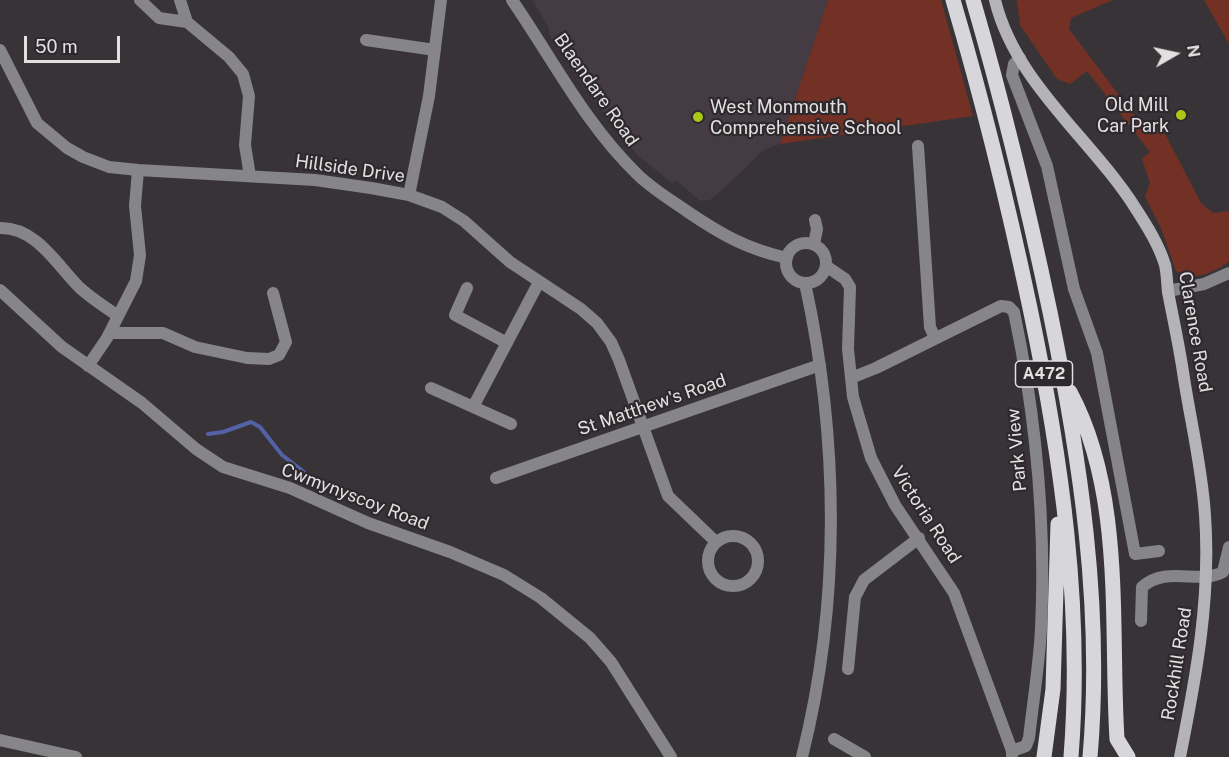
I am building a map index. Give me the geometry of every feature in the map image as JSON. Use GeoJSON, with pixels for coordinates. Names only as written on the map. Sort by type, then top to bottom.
{"type":"FeatureCollection","features":[{"type":"Feature","properties":{"kind":"main road","name":"A472"},"geometry":{"type":"LineString","coordinates":[[953,0],[1010,215],[1059,463],[1074,620],[1075,702],[1071,757]]}},
{"type":"Feature","properties":{"kind":"main road","name":"A472"},"geometry":{"type":"LineString","coordinates":[[973,0],[1021,179],[1064,381],[1079,470],[1090,569],[1094,680],[1090,757]]}},
{"type":"Feature","properties":{"kind":"main road"},"geometry":{"type":"LineString","coordinates":[[1064,381],[1081,412],[1098,474],[1108,530],[1117,739],[1128,757]]}},
{"type":"Feature","properties":{"kind":"main road"},"geometry":{"type":"LineString","coordinates":[[1044,757],[1053,689],[1059,463]]}},
{"type":"Feature","properties":{"kind":"street"},"geometry":{"type":"LineString","coordinates":[[140,0],[159,18],[187,22],[229,57],[243,74],[249,96],[245,145],[250,176]]}},
{"type":"Feature","properties":{"kind":"street"},"geometry":{"type":"LineString","coordinates":[[180,0],[187,22]]}},
{"type":"Feature","properties":{"kind":"street"},"geometry":{"type":"LineString","coordinates":[[409,195],[429,96],[441,0]]}},
{"type":"Feature","properties":{"kind":"street","name":"Blaendare Road"},"geometry":{"type":"LineString","coordinates":[[512,0],[590,117],[616,153],[639,176],[728,238],[747,248],[787,258]]}},
{"type":"Feature","properties":{"kind":"street","name":"Clarence Road"},"geometry":{"type":"LineString","coordinates":[[995,0],[1003,24],[1020,58],[1063,117],[1111,172],[1144,221],[1165,266],[1200,472],[1205,514],[1206,576]]}},
{"type":"Feature","properties":{"kind":"street"},"geometry":{"type":"LineString","coordinates":[[366,40],[435,50]]}},
{"type":"Feature","properties":{"kind":"street","name":"Hillside Drive"},"geometry":{"type":"LineString","coordinates":[[0,50],[37,123],[67,148],[109,167],[315,180],[409,195],[442,207],[464,221],[510,262],[581,309],[597,323],[611,342],[670,499],[716,542]]}},
{"type":"Feature","properties":{"kind":"street"},"geometry":{"type":"LineString","coordinates":[[1020,58],[1014,64],[1012,75],[1047,166],[1074,289],[1097,353],[1135,554],[1159,551]]}},
{"type":"Feature","properties":{"kind":"street"},"geometry":{"type":"LineString","coordinates":[[918,146],[930,327],[935,339]]}},
{"type":"Feature","properties":{"kind":"street"},"geometry":{"type":"LineString","coordinates":[[88,366],[110,333],[136,281],[139,264],[135,206],[138,170]]}},
{"type":"Feature","properties":{"kind":"street"},"geometry":{"type":"LineString","coordinates":[[814,244],[817,229],[815,220]]}},
{"type":"Feature","properties":{"kind":"street"},"geometry":{"type":"LineString","coordinates":[[0,228],[9,228],[26,234],[46,251],[81,288],[118,316]]}},
{"type":"Feature","properties":{"kind":"street"},"geometry":{"type":"LineString","coordinates":[[800,244],[814,244],[823,253],[826,266],[819,279],[805,283],[796,281],[790,275],[787,258],[790,252],[800,244]]}},
{"type":"Feature","properties":{"kind":"street","name":"Victoria Road"},"geometry":{"type":"LineString","coordinates":[[826,266],[845,279],[850,287],[848,349],[851,378],[860,424],[877,475],[954,593],[1012,754]]}},
{"type":"Feature","properties":{"kind":"street"},"geometry":{"type":"LineString","coordinates":[[1168,291],[1204,284],[1229,273]]}},
{"type":"Feature","properties":{"kind":"street"},"geometry":{"type":"LineString","coordinates":[[473,407],[539,282]]}},
{"type":"Feature","properties":{"kind":"street"},"geometry":{"type":"LineString","coordinates":[[802,757],[822,652],[830,569],[832,506],[829,436],[820,365],[805,283]]}},
{"type":"Feature","properties":{"kind":"street"},"geometry":{"type":"LineString","coordinates":[[467,288],[455,315],[507,343]]}},
{"type":"Feature","properties":{"kind":"street","name":"Cwmynyscoy Road"},"geometry":{"type":"LineString","coordinates":[[0,290],[62,347],[142,403],[196,449],[223,467],[290,488],[368,523],[450,552],[504,575],[541,598],[590,638],[611,662],[671,757]]}},
{"type":"Feature","properties":{"kind":"street"},"geometry":{"type":"LineString","coordinates":[[110,333],[163,333],[195,347],[247,358],[269,359],[279,355],[286,342],[273,293]]}},
{"type":"Feature","properties":{"kind":"street","name":"Park View"},"geometry":{"type":"LineString","coordinates":[[851,378],[858,377],[1001,306],[1009,306],[1014,312],[1028,375],[1043,555],[1041,632],[1029,738],[1026,746],[1012,754]]}},
{"type":"Feature","properties":{"kind":"street","name":"St Matthew's Road"},"geometry":{"type":"LineString","coordinates":[[496,478],[820,365]]}},
{"type":"Feature","properties":{"kind":"street"},"geometry":{"type":"LineString","coordinates":[[431,388],[511,424]]}},
{"type":"Feature","properties":{"kind":"street"},"geometry":{"type":"LineString","coordinates":[[731,535],[747,539],[754,545],[759,561],[758,569],[747,582],[731,586],[716,580],[708,565],[708,556],[716,542],[731,535]]}},
{"type":"Feature","properties":{"kind":"street"},"geometry":{"type":"LineString","coordinates":[[848,669],[855,597],[859,588],[864,580],[919,538]]}},
{"type":"Feature","properties":{"kind":"street"},"geometry":{"type":"LineString","coordinates":[[1141,621],[1142,587],[1150,579],[1182,574],[1206,576],[1223,572],[1229,547]]}},
{"type":"Feature","properties":{"kind":"street","name":"Rockhill Road"},"geometry":{"type":"LineString","coordinates":[[1180,757],[1199,662],[1206,576]]}},
{"type":"Feature","properties":{"kind":"street"},"geometry":{"type":"LineString","coordinates":[[834,739],[865,757]]}},
{"type":"Feature","properties":{"kind":"street"},"geometry":{"type":"LineString","coordinates":[[0,740],[76,757]]}},
{"type":"Feature","properties":{"kind":"shaded area","name":"West Monmouth Comprehensive School"},"geometry":{"type":"Polygon","coordinates":[[[532,0],[828,0],[780,144],[764,150],[710,200],[700,201],[676,180],[672,183],[638,156],[585,89],[551,38],[548,26],[532,0]]]}},
{"type":"Feature","properties":{"kind":"shaded area"},"geometry":{"type":"Polygon","coordinates":[[[828,0],[941,0],[973,116],[780,144],[828,0]]]}},
{"type":"Feature","properties":{"kind":"shaded area"},"geometry":{"type":"Polygon","coordinates":[[[1017,0],[1113,0],[1071,18],[1069,29],[1140,123],[1147,130],[1163,130],[1201,203],[1213,213],[1229,211],[1229,262],[1203,275],[1190,276],[1176,271],[1161,228],[1145,197],[1150,183],[1142,159],[1150,152],[1087,71],[1070,84],[1057,79],[1020,25],[1017,0]]]}},
{"type":"Feature","properties":{"kind":"shaded area"},"geometry":{"type":"Polygon","coordinates":[[[1204,0],[1229,0],[1229,44],[1204,0]]]}},
{"type":"Feature","properties":{"kind":"waterway"},"geometry":{"type":"LineString","coordinates":[[208,434],[223,432],[251,422],[260,427],[282,455],[304,472]]}},
{"type":"Feature","properties":{"kind":"place","name":"Old Mill Car Park"},"geometry":{"type":"Point","coordinates":[1181,115]}},
{"type":"Feature","properties":{"kind":"place","name":"West Monmouth Comprehensive School"},"geometry":{"type":"Point","coordinates":[698,117]}}]}
